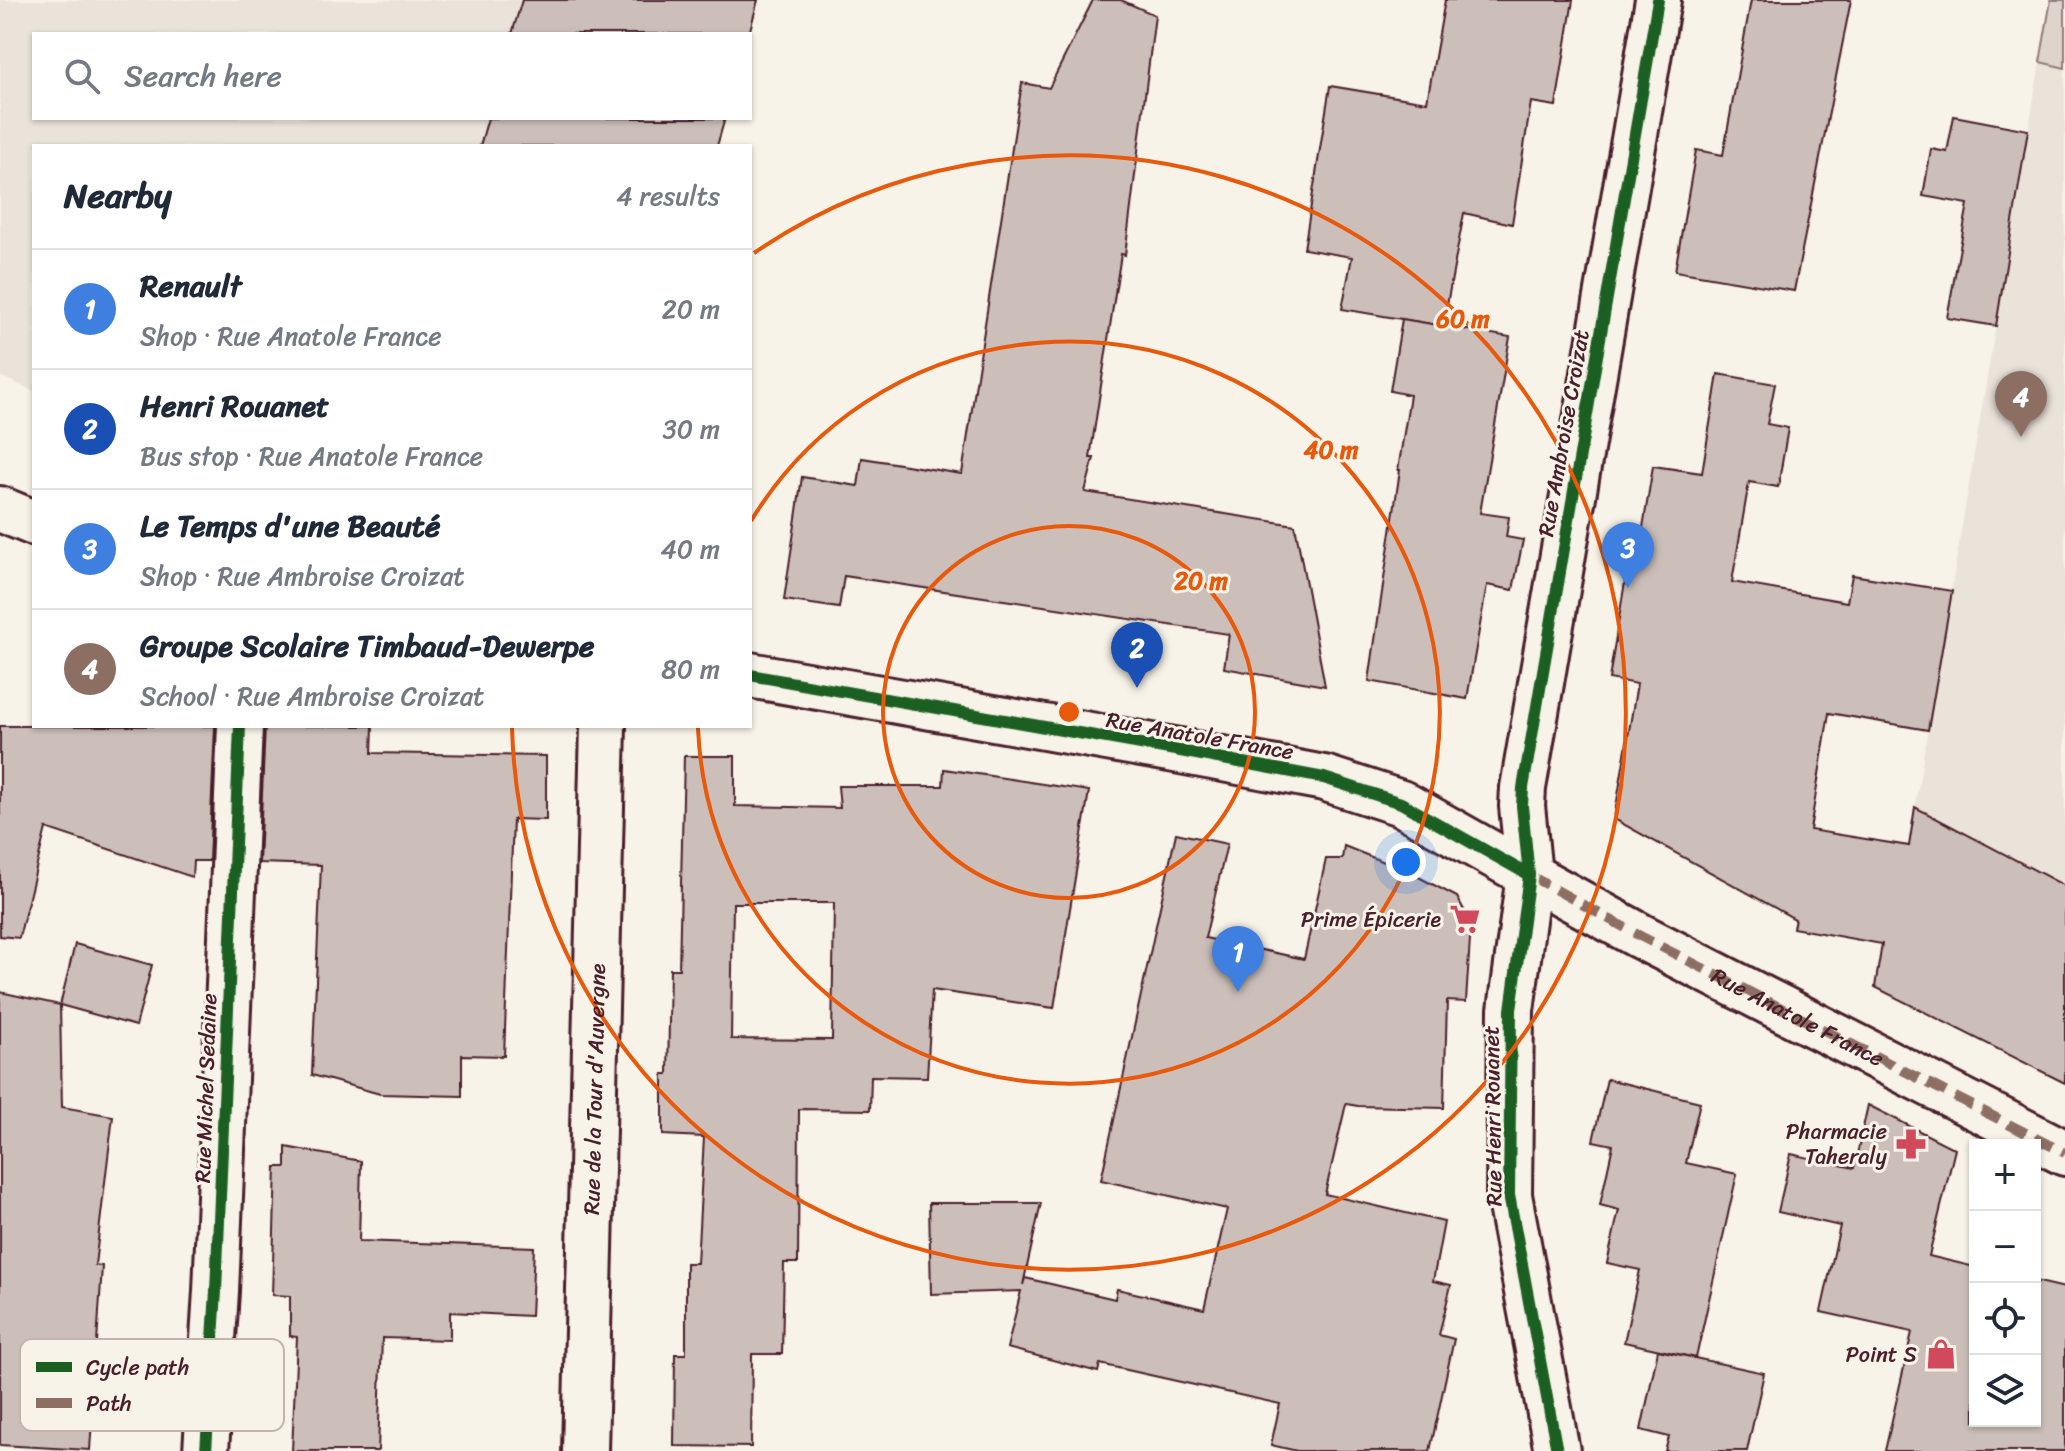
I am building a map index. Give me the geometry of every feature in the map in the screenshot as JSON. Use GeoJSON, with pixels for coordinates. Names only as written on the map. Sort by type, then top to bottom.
{"type":"FeatureCollection","features":[{"type":"Feature","properties":{"kind":"street","name":"Rue Ambroise Croizat"},"geometry":{"type":"LineString","coordinates":[[1529,875],[1523,788],[1658,0]]}},
{"type":"Feature","properties":{"kind":"street"},"geometry":{"type":"LineString","coordinates":[[0,509],[32,522]]}},
{"type":"Feature","properties":{"kind":"street","name":"Rue Anatole France"},"geometry":{"type":"LineString","coordinates":[[752,675],[1324,778],[1401,803],[1640,936],[2065,1153]]}},
{"type":"Feature","properties":{"kind":"street","name":"Rue Michel Sedaine"},"geometry":{"type":"LineString","coordinates":[[213,1339],[240,728]]}},
{"type":"Feature","properties":{"kind":"street","name":"Rue de la Tour d'Auvergne"},"geometry":{"type":"LineString","coordinates":[[585,1451],[603,728]]}},
{"type":"Feature","properties":{"kind":"street","name":"Rue Henri Rouanet"},"geometry":{"type":"LineString","coordinates":[[1529,875],[1511,1010],[1509,1195],[1557,1451]]}},
{"type":"Feature","properties":{"kind":"street","name":"Rue Michel Sedaine"},"geometry":{"type":"LineString","coordinates":[[206,1451],[207,1431]]}},
{"type":"Feature","properties":{"kind":"shaded area"},"geometry":{"type":"Polygon","coordinates":[[[0,0],[523,0],[514,32],[32,32],[32,120],[488,120],[482,144],[32,144],[32,390],[0,376],[0,0]]]}},
{"type":"Feature","properties":{"kind":"shaded area"},"geometry":{"type":"Polygon","coordinates":[[[2051,0],[2065,0],[2065,68],[2040,62],[2051,0]]]}},
{"type":"Feature","properties":{"kind":"shaded area"},"geometry":{"type":"Polygon","coordinates":[[[2040,62],[2065,68],[2065,886],[1915,806],[2040,62]]]}},
{"type":"Feature","properties":{"kind":"building"},"geometry":{"type":"Polygon","coordinates":[[[522,0],[758,0],[750,32],[513,32],[522,0]]]}},
{"type":"Feature","properties":{"kind":"building"},"geometry":{"type":"Polygon","coordinates":[[[1093,0],[1121,0],[1155,15],[1125,255],[1121,254],[1090,458],[1094,458],[1085,492],[1295,525],[1325,686],[1224,668],[1229,634],[844,576],[839,608],[784,600],[802,477],[858,486],[862,458],[962,474],[1022,83],[1049,88],[1093,0]]]}},
{"type":"Feature","properties":{"kind":"building"},"geometry":{"type":"Polygon","coordinates":[[[1445,0],[1573,0],[1556,106],[1531,102],[1512,224],[1464,213],[1443,326],[1342,309],[1352,257],[1304,249],[1330,86],[1427,102],[1445,0]]]}},
{"type":"Feature","properties":{"kind":"building"},"geometry":{"type":"Polygon","coordinates":[[[1751,0],[1851,0],[1794,291],[1675,271],[1696,150],[1723,155],[1751,0]]]}},
{"type":"Feature","properties":{"kind":"building"},"geometry":{"type":"Polygon","coordinates":[[[1954,116],[2028,130],[1996,326],[1947,318],[1968,204],[1923,196],[1931,149],[1947,152],[1954,116]]]}},
{"type":"Feature","properties":{"kind":"building"},"geometry":{"type":"Polygon","coordinates":[[[487,120],[724,120],[718,144],[481,144],[487,120]]]}},
{"type":"Feature","properties":{"kind":"building"},"geometry":{"type":"Polygon","coordinates":[[[1402,319],[1510,337],[1480,513],[1509,517],[1506,537],[1523,540],[1513,590],[1487,585],[1467,699],[1369,681],[1410,395],[1390,391],[1402,319]]]}},
{"type":"Feature","properties":{"kind":"building"},"geometry":{"type":"Polygon","coordinates":[[[1718,374],[1775,384],[1767,424],[1788,428],[1778,487],[1749,482],[1732,582],[1847,602],[1852,575],[1952,591],[1928,730],[1829,713],[1810,830],[1909,846],[1915,807],[2065,886],[2065,1083],[1875,987],[1882,944],[1793,928],[1795,919],[1614,819],[1637,684],[1609,679],[1632,539],[1641,540],[1653,466],[1702,473],[1718,374]]]}},
{"type":"Feature","properties":{"kind":"building"},"geometry":{"type":"Polygon","coordinates":[[[0,726],[215,728],[209,861],[193,861],[192,877],[46,828],[19,938],[0,936],[0,726]]]}},
{"type":"Feature","properties":{"kind":"building"},"geometry":{"type":"Polygon","coordinates":[[[265,728],[373,728],[372,753],[546,756],[546,820],[513,819],[504,1056],[462,1055],[462,1096],[380,1094],[312,1075],[321,865],[259,863],[265,728]]]}},
{"type":"Feature","properties":{"kind":"building"},"geometry":{"type":"Polygon","coordinates":[[[684,756],[735,756],[735,806],[840,808],[838,786],[943,786],[944,769],[1089,791],[1054,1008],[932,990],[927,1077],[871,1076],[870,1110],[799,1109],[798,1263],[784,1263],[782,1354],[752,1354],[751,1447],[674,1446],[675,1354],[686,1354],[686,1263],[697,1263],[704,1137],[663,1135],[663,1074],[668,1074],[670,969],[679,969],[684,756]],[[733,903],[731,1039],[832,1040],[834,903],[733,903]]]}},
{"type":"Feature","properties":{"kind":"building"},"geometry":{"type":"Polygon","coordinates":[[[1176,833],[1227,844],[1205,938],[1304,959],[1326,859],[1342,859],[1344,846],[1409,872],[1457,897],[1471,923],[1466,1002],[1447,1001],[1444,1108],[1346,1104],[1325,1194],[1444,1222],[1433,1281],[1451,1285],[1439,1335],[1454,1339],[1430,1451],[1297,1451],[1271,1445],[1280,1404],[1100,1364],[1098,1372],[1007,1348],[1021,1291],[931,1294],[929,1203],[1041,1203],[1023,1285],[1025,1278],[1115,1299],[1117,1289],[1204,1309],[1227,1209],[1101,1180],[1176,833]]]}},
{"type":"Feature","properties":{"kind":"building"},"geometry":{"type":"Polygon","coordinates":[[[75,944],[152,965],[136,1026],[60,1005],[75,944]]]}},
{"type":"Feature","properties":{"kind":"building"},"geometry":{"type":"Polygon","coordinates":[[[0,992],[60,1005],[62,1107],[113,1116],[95,1265],[102,1266],[97,1339],[20,1339],[20,1431],[91,1431],[90,1450],[0,1445],[0,992]]]}},
{"type":"Feature","properties":{"kind":"building"},"geometry":{"type":"Polygon","coordinates":[[[1607,1079],[1700,1102],[1686,1163],[1737,1174],[1696,1358],[1624,1342],[1640,1270],[1607,1263],[1619,1210],[1600,1205],[1613,1145],[1593,1141],[1607,1079]]]}},
{"type":"Feature","properties":{"kind":"building"},"geometry":{"type":"Polygon","coordinates":[[[1868,1105],[1955,1149],[1929,1256],[1969,1266],[1969,1427],[2041,1427],[2041,1282],[2065,1288],[2065,1451],[1885,1451],[1912,1332],[1821,1312],[1840,1226],[1778,1212],[1791,1154],[1854,1168],[1868,1105]]]}},
{"type":"Feature","properties":{"kind":"building"},"geometry":{"type":"Polygon","coordinates":[[[286,1147],[361,1161],[359,1241],[534,1247],[531,1316],[450,1312],[450,1340],[382,1338],[378,1451],[292,1451],[297,1337],[290,1336],[290,1296],[272,1295],[276,1167],[286,1167],[286,1147]]]}},
{"type":"Feature","properties":{"kind":"building"},"geometry":{"type":"Polygon","coordinates":[[[1658,1350],[1764,1373],[1747,1451],[1665,1451],[1669,1437],[1641,1430],[1658,1350]]]}},
{"type":"Feature","properties":{"kind":"marked path"},"geometry":{"type":"LineString","coordinates":[[1529,875],[1640,936],[2065,1153]]}},
{"type":"Feature","properties":{"kind":"cycle path"},"geometry":{"type":"LineString","coordinates":[[1557,1451],[1509,1195],[1511,1010],[1529,875],[1523,788],[1658,0]]}},
{"type":"Feature","properties":{"kind":"cycle path"},"geometry":{"type":"LineString","coordinates":[[752,675],[1324,778],[1401,803],[1529,875]]}},
{"type":"Feature","properties":{"kind":"cycle path"},"geometry":{"type":"LineString","coordinates":[[213,1339],[240,728]]}},
{"type":"Feature","properties":{"kind":"cycle path"},"geometry":{"type":"LineString","coordinates":[[206,1451],[207,1431]]}},
{"type":"Feature","properties":{"kind":"place","name":"Groupe Scolaire Timbaud-Dewerpe"},"geometry":{"type":"Point","coordinates":[2021,437]}},
{"type":"Feature","properties":{"kind":"place","name":"Le Temps d'une Beauté"},"geometry":{"type":"Point","coordinates":[1628,588]}},
{"type":"Feature","properties":{"kind":"place","name":"Henri Rouanet"},"geometry":{"type":"Point","coordinates":[1137,688]}},
{"type":"Feature","properties":{"kind":"place","name":"Prime Épicerie"},"geometry":{"type":"Point","coordinates":[1465,919]}},
{"type":"Feature","properties":{"kind":"place","name":"Renault"},"geometry":{"type":"Point","coordinates":[1238,992]}},
{"type":"Feature","properties":{"kind":"place","name":"Pharmacie Taheraly"},"geometry":{"type":"Point","coordinates":[1911,1144]}},
{"type":"Feature","properties":{"kind":"place","name":"Point S"},"geometry":{"type":"Point","coordinates":[1941,1354]}}]}
